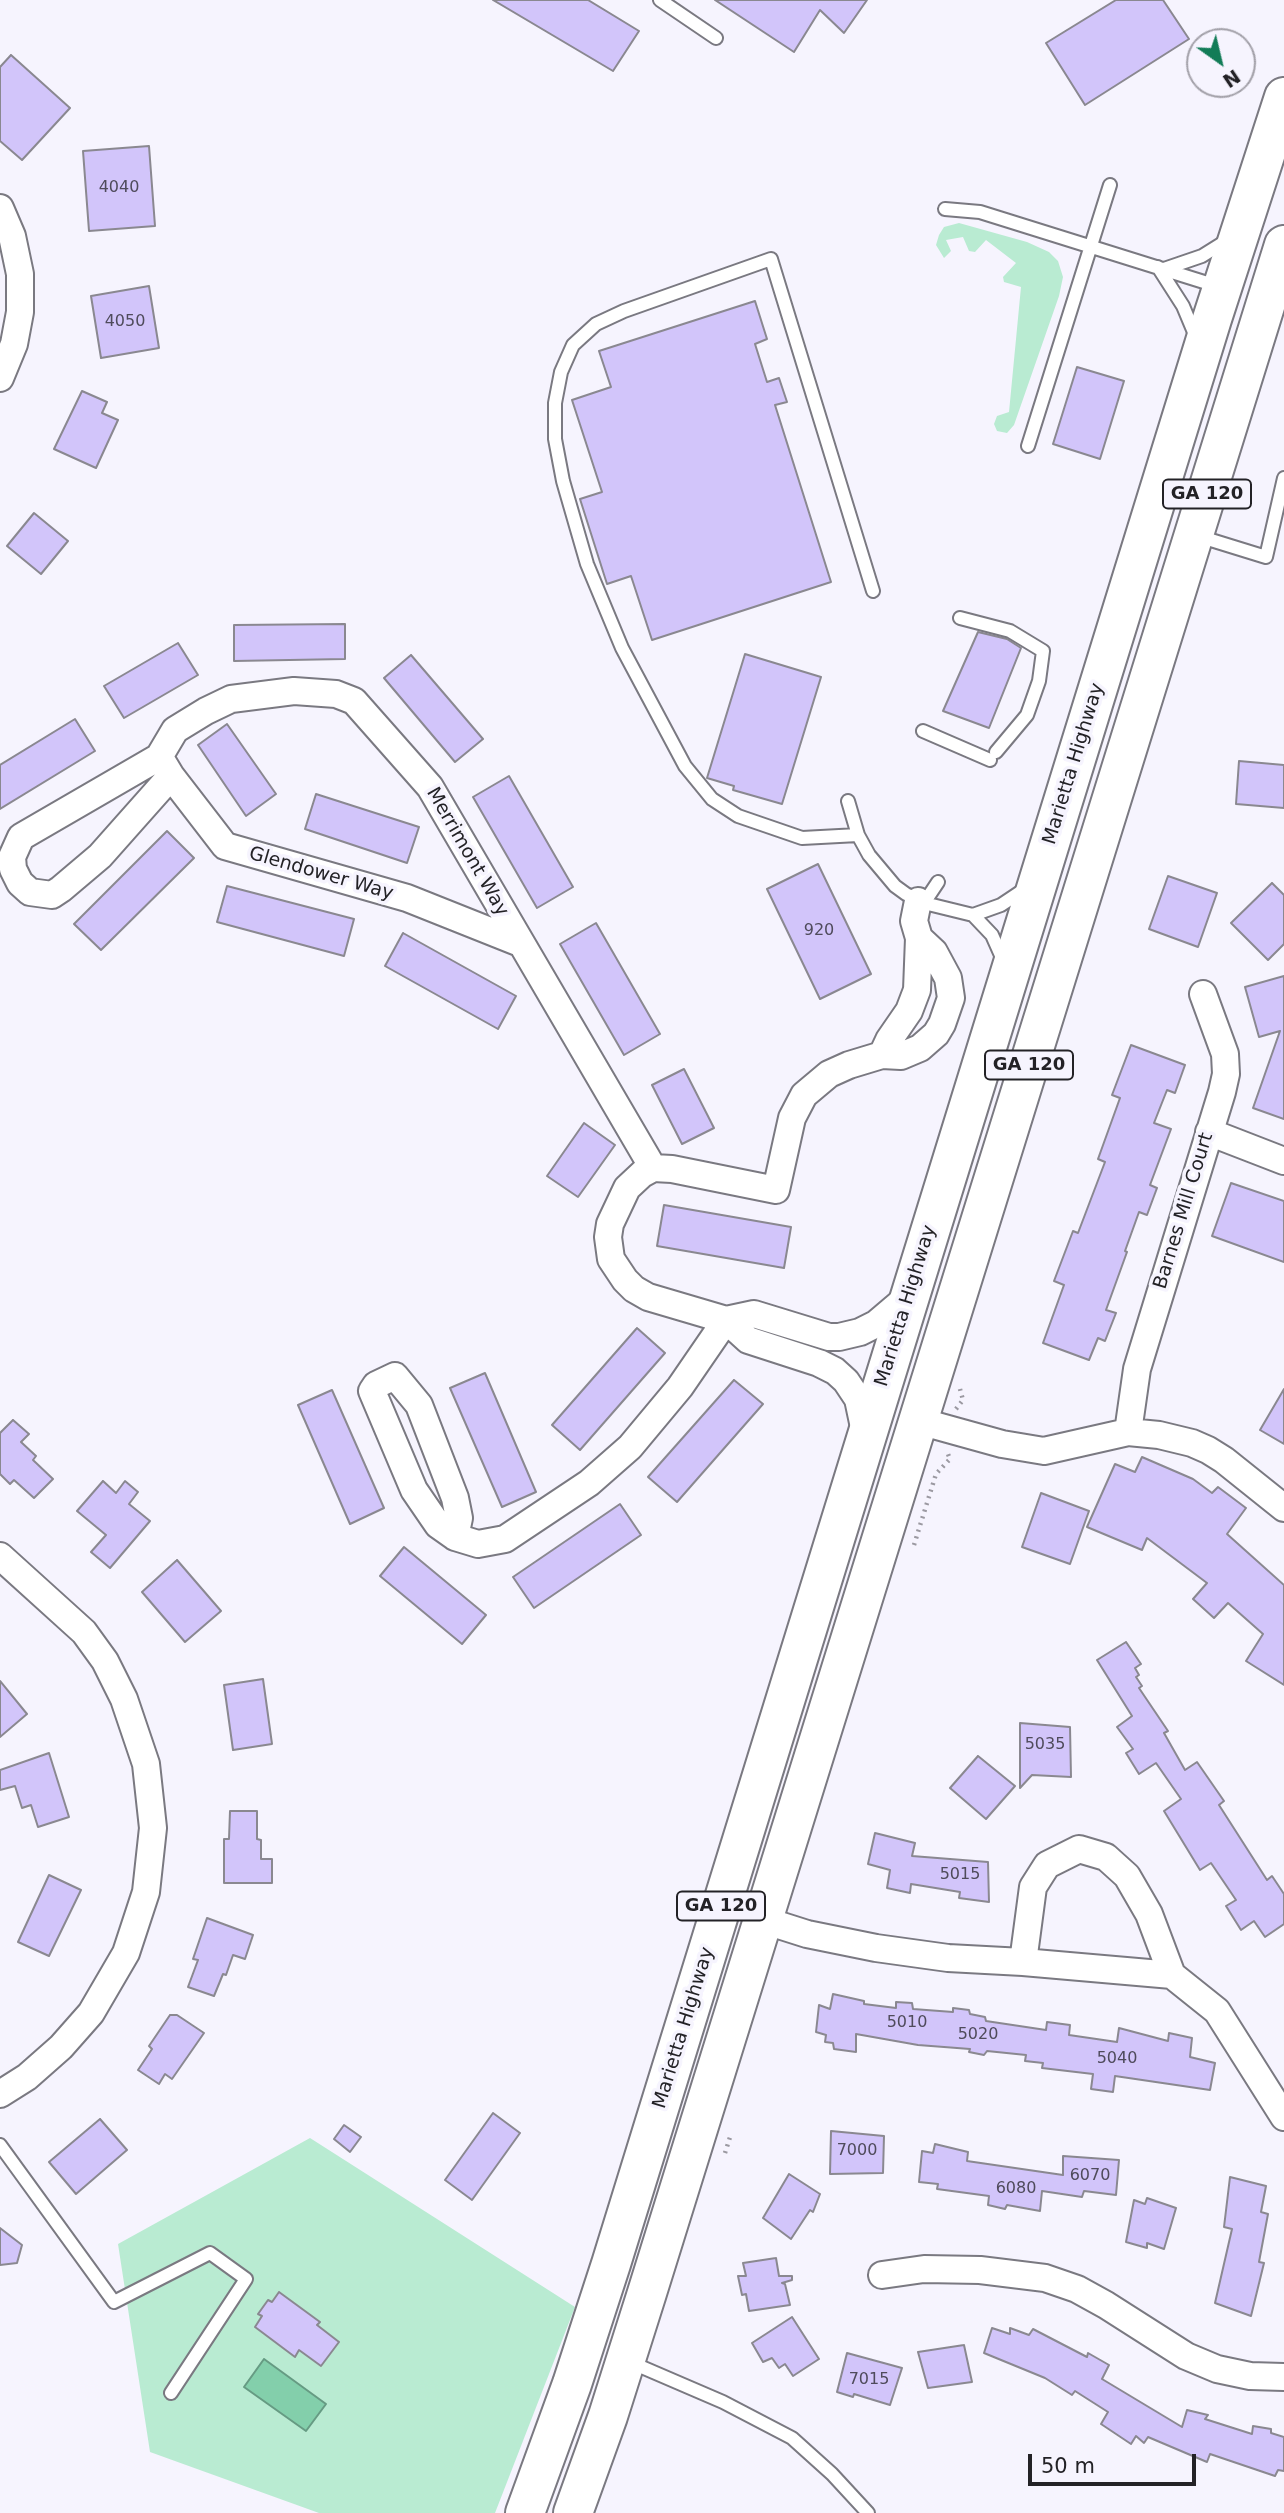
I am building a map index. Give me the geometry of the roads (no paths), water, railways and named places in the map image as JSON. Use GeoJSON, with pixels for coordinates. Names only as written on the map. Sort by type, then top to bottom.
{"type":"FeatureCollection","features":[{"type":"Feature","properties":{"kind":"highway","name":"Marietta Highway"},"geometry":{"type":"LineString","coordinates":[[525,2513],[572,2384],[611,2264],[1222,287],[1284,97]]}},
{"type":"Feature","properties":{"kind":"highway","name":"GA 120"},"geometry":{"type":"LineString","coordinates":[[573,2513],[626,2360],[1284,245]]}},
{"type":"Feature","properties":{"kind":"highway"},"geometry":{"type":"LineString","coordinates":[[1242,382],[1284,338]]}},
{"type":"Feature","properties":{"kind":"street"},"geometry":{"type":"LineString","coordinates":[[0,208],[12,236],[20,274],[20,312],[14,344],[0,378]]}},
{"type":"Feature","properties":{"kind":"street","name":"Merrimont Way"},"geometry":{"type":"LineString","coordinates":[[165,767],[21,837],[12,857],[13,869],[20,883],[30,892],[52,895],[100,856],[165,767],[175,730],[206,711],[231,699],[294,691],[335,694],[354,701],[430,787],[653,1168]]}},
{"type":"Feature","properties":{"kind":"street","name":"Glendower Way"},"geometry":{"type":"LineString","coordinates":[[165,767],[225,846],[407,898],[520,943]]}},
{"type":"Feature","properties":{"kind":"street"},"geometry":{"type":"LineString","coordinates":[[882,1055],[914,1001],[918,979],[919,938],[914,921],[921,902]]}},
{"type":"Feature","properties":{"kind":"street"},"geometry":{"type":"LineString","coordinates":[[866,1437],[858,1399],[841,1376],[819,1363],[748,1340],[726,1320],[648,1297],[634,1289],[611,1259],[608,1237],[614,1214],[627,1188],[653,1168],[672,1169],[776,1190],[792,1118],[804,1095],[829,1074],[867,1059],[882,1055],[901,1056],[920,1048],[936,1034],[946,1017],[951,998],[948,978],[934,951],[919,938]]}},
{"type":"Feature","properties":{"kind":"street","name":"Barnes Mill Court"},"geometry":{"type":"LineString","coordinates":[[1128,1432],[1137,1369],[1226,1074],[1225,1054],[1203,994]]}},
{"type":"Feature","properties":{"kind":"street"},"geometry":{"type":"LineString","coordinates":[[1209,1132],[1284,1161]]}},
{"type":"Feature","properties":{"kind":"street"},"geometry":{"type":"LineString","coordinates":[[455,1537],[459,1518],[455,1499],[419,1405],[395,1376],[382,1381],[372,1391],[414,1490],[438,1525],[455,1537],[478,1544],[505,1539],[589,1483],[639,1437],[680,1387],[726,1320],[754,1314],[829,1337],[839,1337],[860,1332],[876,1324],[909,1296]]}},
{"type":"Feature","properties":{"kind":"street"},"geometry":{"type":"LineString","coordinates":[[919,1421],[1002,1444],[1044,1451],[1128,1432],[1159,1435],[1208,1450],[1284,1508]]}},
{"type":"Feature","properties":{"kind":"street"},"geometry":{"type":"LineString","coordinates":[[0,1556],[84,1632],[105,1661],[124,1699],[146,1765],[153,1828],[146,1892],[126,1953],[91,2013],[61,2047],[27,2077],[0,2094]]}},
{"type":"Feature","properties":{"kind":"street"},"geometry":{"type":"LineString","coordinates":[[1023,1962],[1033,1887],[1047,1865],[1079,1849],[1106,1857],[1127,1876],[1149,1914],[1172,1975],[1217,2011],[1284,2117]]}},
{"type":"Feature","properties":{"kind":"street"},"geometry":{"type":"LineString","coordinates":[[763,1920],[807,1934],[876,1948],[948,1958],[1172,1975]]}},
{"type":"Feature","properties":{"kind":"street"},"geometry":{"type":"LineString","coordinates":[[882,2275],[924,2269],[980,2270],[1045,2278],[1077,2289],[1186,2356],[1217,2369],[1250,2376],[1284,2377]]}},
{"type":"Feature","properties":{"kind":"lane"},"geometry":{"type":"LineString","coordinates":[[660,0],[716,38]]}},
{"type":"Feature","properties":{"kind":"lane"},"geometry":{"type":"LineString","coordinates":[[1028,446],[1110,185]]}},
{"type":"Feature","properties":{"kind":"lane"},"geometry":{"type":"LineString","coordinates":[[945,209],[980,212],[1222,287]]}},
{"type":"Feature","properties":{"kind":"lane"},"geometry":{"type":"LineString","coordinates":[[1161,268],[1202,256],[1223,243],[1242,226]]}},
{"type":"Feature","properties":{"kind":"lane"},"geometry":{"type":"LineString","coordinates":[[858,835],[802,838],[738,816],[712,799],[685,766],[622,648],[587,564],[563,481],[555,439],[555,403],[561,372],[573,345],[596,324],[624,311],[771,259],[873,591]]}},
{"type":"Feature","properties":{"kind":"lane"},"geometry":{"type":"LineString","coordinates":[[1161,268],[1190,320],[1201,356]]}},
{"type":"Feature","properties":{"kind":"lane"},"geometry":{"type":"LineString","coordinates":[[1194,535],[1266,558],[1284,478]]}},
{"type":"Feature","properties":{"kind":"lane"},"geometry":{"type":"LineString","coordinates":[[923,731],[993,756],[1027,715],[1039,681],[1043,651],[1010,631],[960,618]]}},
{"type":"Feature","properties":{"kind":"lane"},"geometry":{"type":"LineString","coordinates":[[848,801],[858,835],[884,874],[906,894],[921,902],[973,915],[987,930],[1000,951],[1008,979]]}},
{"type":"Feature","properties":{"kind":"lane"},"geometry":{"type":"LineString","coordinates":[[973,915],[1013,898],[1041,872]]}},
{"type":"Feature","properties":{"kind":"lane"},"geometry":{"type":"LineString","coordinates":[[921,902],[938,882]]}},
{"type":"Feature","properties":{"kind":"lane"},"geometry":{"type":"LineString","coordinates":[[0,2145],[114,2302],[210,2253],[246,2279],[171,2393]]}},
{"type":"Feature","properties":{"kind":"lane"},"geometry":{"type":"LineString","coordinates":[[626,2360],[723,2402],[792,2438],[832,2474],[868,2513]]}}]}
